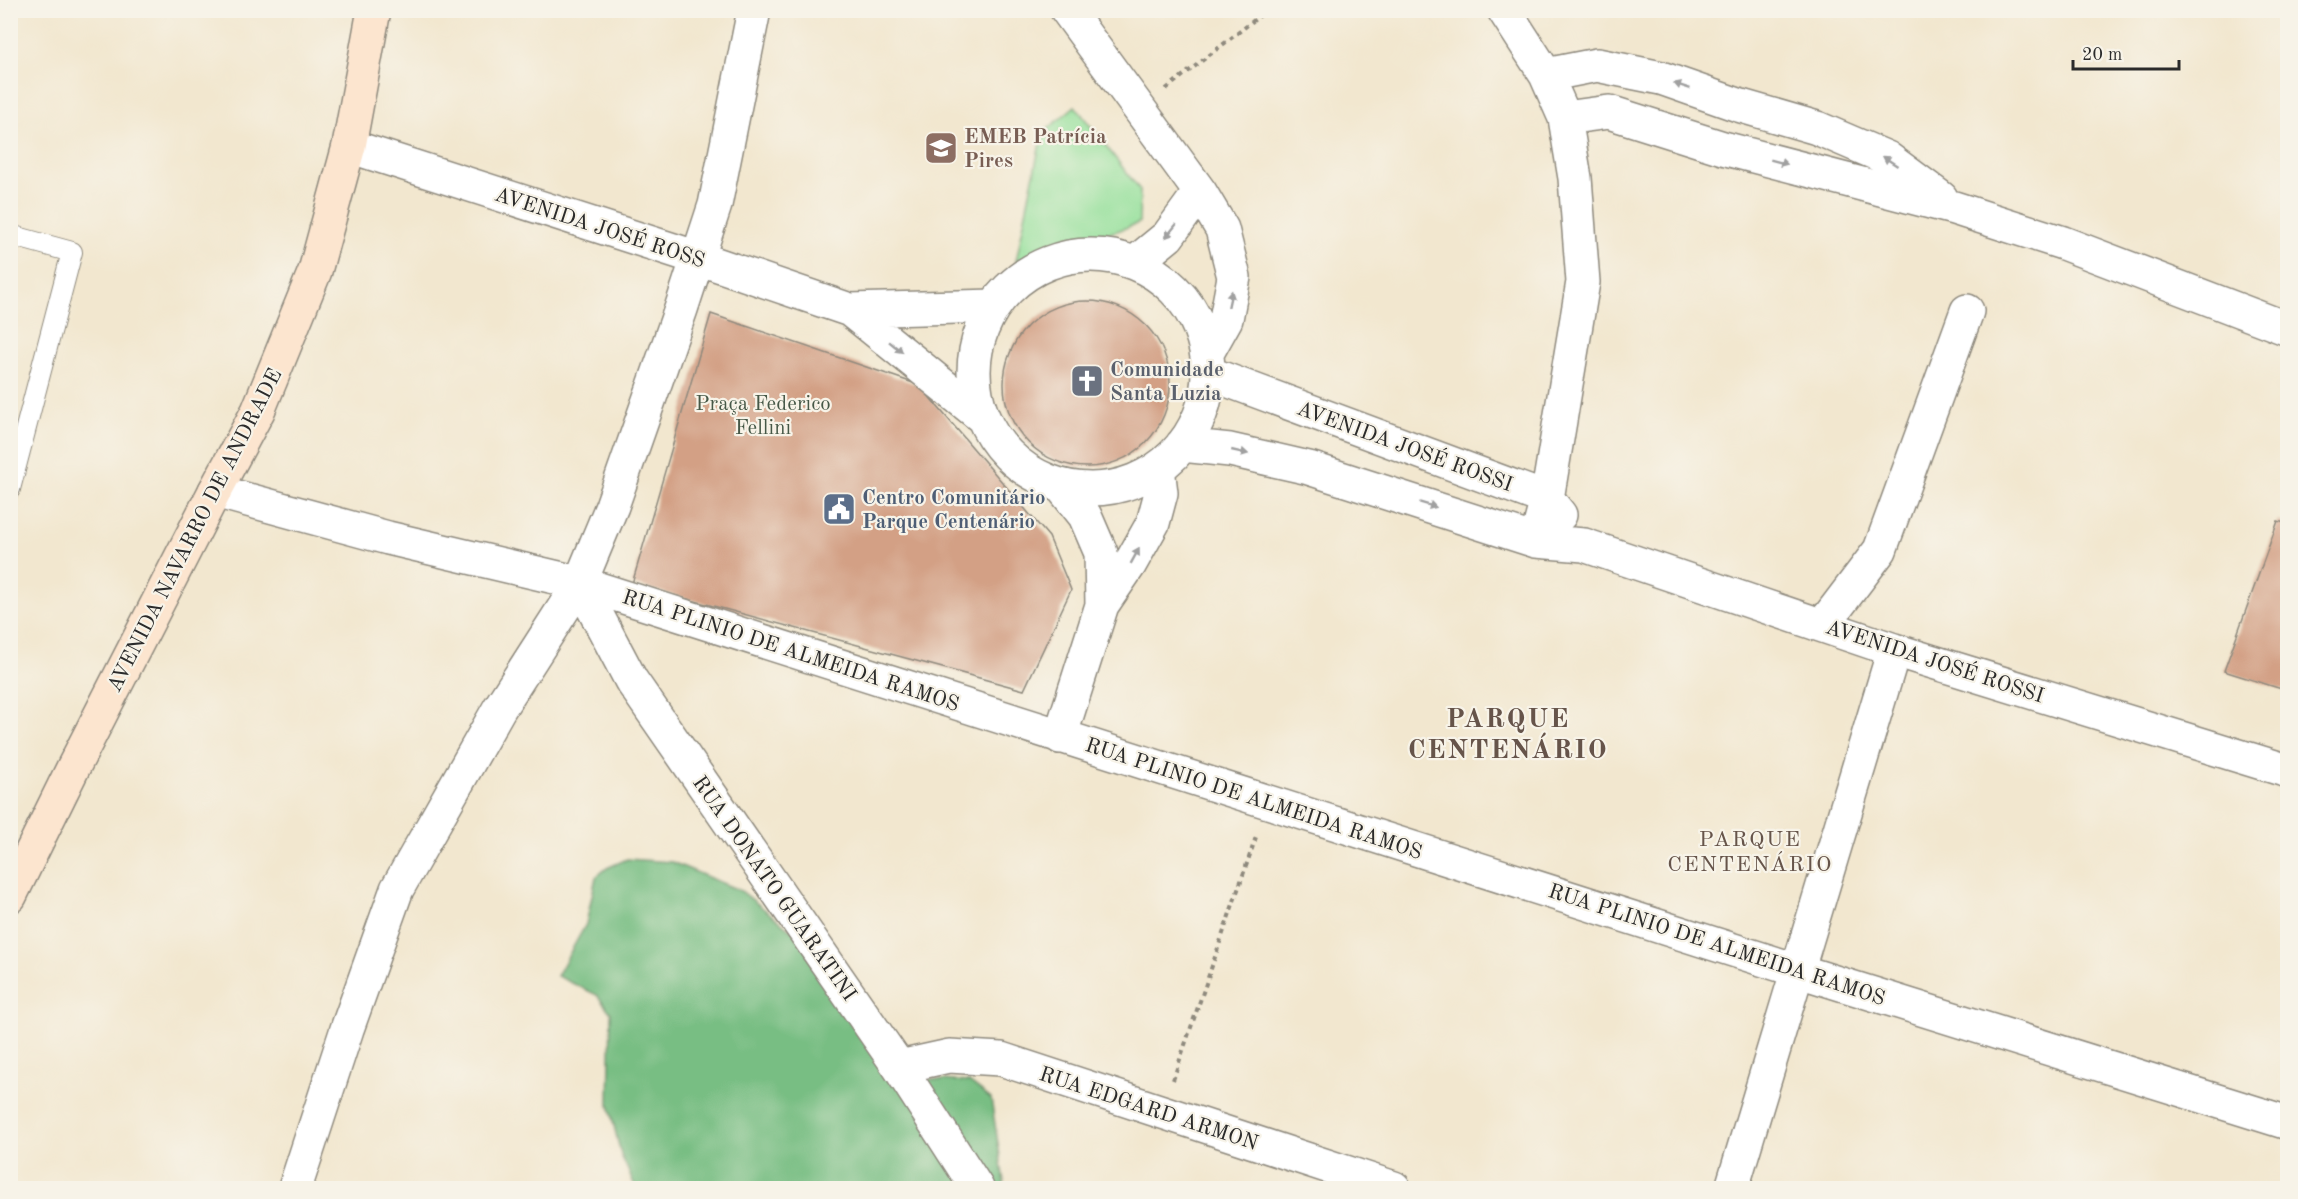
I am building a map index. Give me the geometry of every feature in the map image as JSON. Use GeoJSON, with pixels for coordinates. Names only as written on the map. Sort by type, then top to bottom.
{"type":"FeatureCollection","features":[{"type":"Feature","properties":{"kind":"street","name":"AVENIDA NAVARRO DE ANDRADE"},"geometry":{"type":"LineString","coordinates":[[10,896],[73,768],[258,411],[315,271],[350,146],[374,10]]}},
{"type":"Feature","properties":{"kind":"street"},"geometry":{"type":"LineString","coordinates":[[295,1188],[347,1029],[397,889],[498,709],[580,583],[612,506],[715,206],[754,10]]}},
{"type":"Feature","properties":{"kind":"street"},"geometry":{"type":"LineString","coordinates":[[1067,10],[1200,192],[1222,229],[1234,277],[1226,319],[1208,363],[1201,411],[1182,445],[1158,468],[1128,484],[1095,490],[1061,486],[1028,472],[1001,448],[982,417],[974,380],[978,341],[994,306],[1022,278],[1058,260],[1097,255],[1135,263],[1170,284],[1194,315],[1208,363]]}},
{"type":"Feature","properties":{"kind":"street"},"geometry":{"type":"LineString","coordinates":[[1504,10],[1546,75],[1565,118],[1575,178],[1583,282],[1547,499],[1536,541]]}},
{"type":"Feature","properties":{"kind":"street"},"geometry":{"type":"LineString","coordinates":[[1546,75],[1597,65],[1661,78],[1738,105],[1817,128],[1887,158],[1954,208]]}},
{"type":"Feature","properties":{"kind":"street"},"geometry":{"type":"LineString","coordinates":[[1565,118],[1609,112],[1723,148],[1954,208],[2062,243],[2288,329]]}},
{"type":"Feature","properties":{"kind":"street","name":"AVENIDA JOSÉ ROSS"},"geometry":{"type":"LineString","coordinates":[[350,146],[698,258],[850,310],[982,417]]}},
{"type":"Feature","properties":{"kind":"street"},"geometry":{"type":"LineString","coordinates":[[1135,263],[1168,236],[1200,192]]}},
{"type":"Feature","properties":{"kind":"street","name":"AVENIDA JOSÉ ROSS"},"geometry":{"type":"LineString","coordinates":[[850,310],[994,306]]}},
{"type":"Feature","properties":{"kind":"street"},"geometry":{"type":"LineString","coordinates":[[1823,624],[1880,550],[1966,311]]}},
{"type":"Feature","properties":{"kind":"street","name":"AVENIDA JOSÉ ROSSI"},"geometry":{"type":"LineString","coordinates":[[1208,363],[1547,499]]}},
{"type":"Feature","properties":{"kind":"street","name":"AVENIDA JOSÉ ROSSI"},"geometry":{"type":"LineString","coordinates":[[1182,445],[1230,450],[1309,468],[1536,541],[1584,545],[1823,624],[1894,650],[2288,771]]}},
{"type":"Feature","properties":{"kind":"street"},"geometry":{"type":"LineString","coordinates":[[1060,737],[1102,605],[1130,564],[1153,523],[1161,493],[1158,468]]}},
{"type":"Feature","properties":{"kind":"street"},"geometry":{"type":"LineString","coordinates":[[1061,486],[1085,516],[1101,554],[1102,605]]}},
{"type":"Feature","properties":{"kind":"street","name":"RUA PLINIO DE ALMEIDA RAMOS"},"geometry":{"type":"LineString","coordinates":[[215,491],[388,538],[580,583],[1060,737],[2288,1123]]}},
{"type":"Feature","properties":{"kind":"street"},"geometry":{"type":"LineString","coordinates":[[1547,499],[1584,545]]}},
{"type":"Feature","properties":{"kind":"street","name":"RUA DONATO GUARATINI"},"geometry":{"type":"LineString","coordinates":[[580,583],[632,680],[899,1067],[977,1188]]}},
{"type":"Feature","properties":{"kind":"street"},"geometry":{"type":"LineString","coordinates":[[1732,1188],[1894,650]]}},
{"type":"Feature","properties":{"kind":"street","name":"RUA EDGARD ARMON"},"geometry":{"type":"LineString","coordinates":[[899,1067],[949,1056],[1001,1059],[1394,1188]]}},
{"type":"Feature","properties":{"kind":"lane"},"geometry":{"type":"LineString","coordinates":[[10,235],[72,252],[10,489]]}},
{"type":"Feature","properties":{"kind":"path"},"geometry":{"type":"LineString","coordinates":[[1140,110],[1267,10]]}},
{"type":"Feature","properties":{"kind":"path"},"geometry":{"type":"LineString","coordinates":[[1162,1112],[1268,802]]}},
{"type":"Feature","properties":{"kind":"green space"},"geometry":{"type":"Polygon","coordinates":[[[1075,106],[1140,190],[1139,223],[1064,244],[1016,261],[1042,134],[1075,106]]]}},
{"type":"Feature","properties":{"kind":"green space"},"geometry":{"type":"Polygon","coordinates":[[[627,859],[672,862],[741,891],[804,940],[903,1069],[927,1079],[969,1082],[991,1099],[1005,1188],[636,1188],[621,1155],[609,1105],[611,1013],[597,995],[557,976],[586,924],[596,877],[607,868],[627,859]]]}},
{"type":"Feature","properties":{"kind":"building","name":"Comunidade Santa Luzia"},"geometry":{"type":"Polygon","coordinates":[[[1087,301],[1103,302],[1119,307],[1146,325],[1164,352],[1169,368],[1169,400],[1164,416],[1146,443],[1119,461],[1103,466],[1087,467],[1071,466],[1055,461],[1028,443],[1010,416],[1005,400],[1004,384],[1005,368],[1010,352],[1028,325],[1055,307],[1071,302],[1087,301]]]}},
{"type":"Feature","properties":{"kind":"building","name":"Centro Comunitário Parque Centenário"},"geometry":{"type":"Polygon","coordinates":[[[711,314],[919,385],[1049,537],[1071,590],[1024,690],[632,584],[711,314]]]}},
{"type":"Feature","properties":{"kind":"building"},"geometry":{"type":"Polygon","coordinates":[[[2278,521],[2288,524],[2288,691],[2224,671],[2278,521]]]}},
{"type":"Feature","properties":{"kind":"place","name":"EMEB Patrícia Pires"},"geometry":{"type":"Point","coordinates":[941,148]}},
{"type":"Feature","properties":{"kind":"place","name":"Comunidade Santa Luzia"},"geometry":{"type":"Point","coordinates":[1087,381]}},
{"type":"Feature","properties":{"kind":"place","name":"Centro Comunitário Parque Centenário"},"geometry":{"type":"Point","coordinates":[839,509]}},
{"type":"Feature","properties":{"kind":"district","name":"PARQUE CENTENÁRIO"},"geometry":{"type":"Point","coordinates":[1508,734]}},
{"type":"Feature","properties":{"kind":"district","name":"PARQUE CENTENÁRIO"},"geometry":{"type":"Point","coordinates":[1750,850]}},
{"type":"Feature","properties":{"kind":"park label","name":"Praça Federico Fellini"},"geometry":{"type":"Point","coordinates":[763,415]}}]}
